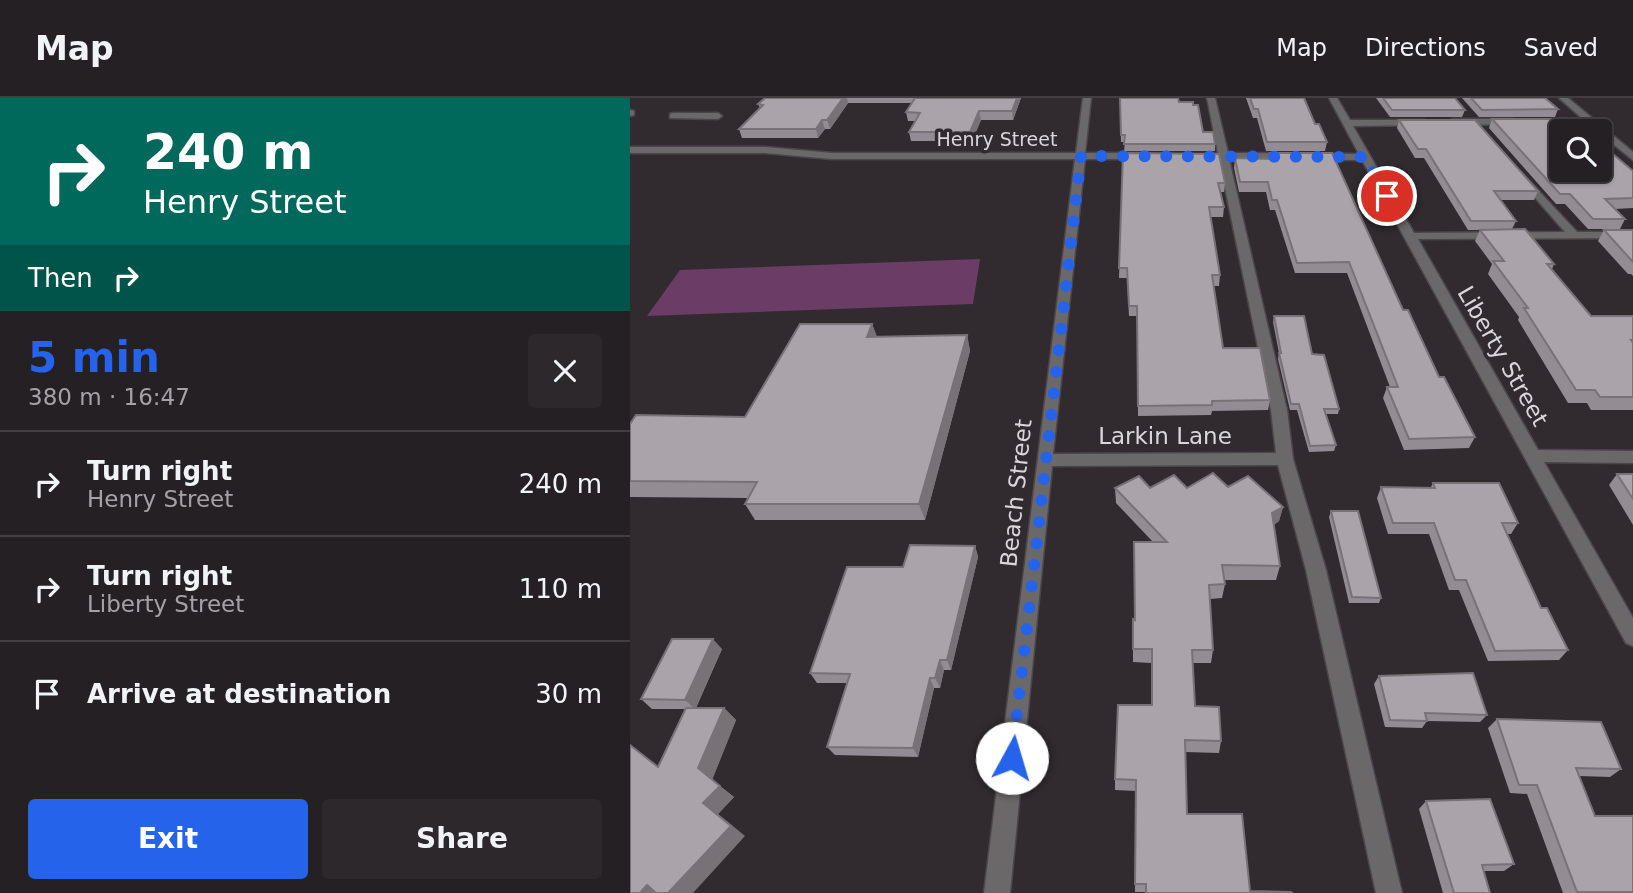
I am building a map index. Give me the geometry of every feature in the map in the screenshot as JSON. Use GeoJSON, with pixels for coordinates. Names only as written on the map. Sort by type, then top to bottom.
{"type":"FeatureCollection","features":[{"type":"Feature","properties":{"kind":"street","name":"Beach Street"},"geometry":{"type":"LineString","coordinates":[[997,893],[1087,98]]}},
{"type":"Feature","properties":{"kind":"street"},"geometry":{"type":"LineString","coordinates":[[1211,98],[1279,410],[1285,459],[1316,570],[1389,893]]}},
{"type":"Feature","properties":{"kind":"street","name":"Liberty Street"},"geometry":{"type":"LineString","coordinates":[[1333,98],[1633,637]]}},
{"type":"Feature","properties":{"kind":"street"},"geometry":{"type":"LineString","coordinates":[[1563,98],[1587,119]]}},
{"type":"Feature","properties":{"kind":"street"},"geometry":{"type":"LineString","coordinates":[[673,116],[718,116]]}},
{"type":"Feature","properties":{"kind":"street"},"geometry":{"type":"LineString","coordinates":[[1472,118],[1484,132]]}},
{"type":"Feature","properties":{"kind":"street"},"geometry":{"type":"LineString","coordinates":[[1346,123],[1472,118],[1526,122]]}},
{"type":"Feature","properties":{"kind":"street"},"geometry":{"type":"LineString","coordinates":[[1539,122],[1549,122]]}},
{"type":"Feature","properties":{"kind":"street"},"geometry":{"type":"LineString","coordinates":[[630,138],[645,140]]}},
{"type":"Feature","properties":{"kind":"street"},"geometry":{"type":"LineString","coordinates":[[1612,140],[1633,158]]}},
{"type":"Feature","properties":{"kind":"street","name":"Henry Street"},"geometry":{"type":"LineString","coordinates":[[630,150],[752,150],[832,156],[1159,156]]}},
{"type":"Feature","properties":{"kind":"street"},"geometry":{"type":"LineString","coordinates":[[1199,156],[1365,157]]}},
{"type":"Feature","properties":{"kind":"street"},"geometry":{"type":"LineString","coordinates":[[1511,163],[1574,235]]}},
{"type":"Feature","properties":{"kind":"street"},"geometry":{"type":"LineString","coordinates":[[1409,236],[1633,235]]}},
{"type":"Feature","properties":{"kind":"street"},"geometry":{"type":"LineString","coordinates":[[1534,456],[1633,457]]}},
{"type":"Feature","properties":{"kind":"street","name":"Larkin Lane"},"geometry":{"type":"LineString","coordinates":[[1044,460],[1285,459]]}},
{"type":"Feature","properties":{"kind":"shaded area"},"geometry":{"type":"Polygon","coordinates":[[[980,259],[973,304],[647,316],[680,270],[980,259]]]}},
{"type":"Feature","properties":{"kind":"building"},"geometry":{"type":"Polygon","coordinates":[[[765,98],[843,98],[827,120],[822,120],[816,129],[739,129],[763,105],[758,104],[765,98]]]}},
{"type":"Feature","properties":{"kind":"building"},"geometry":{"type":"Polygon","coordinates":[[[915,98],[1017,98],[1012,111],[979,111],[970,132],[909,132],[920,113],[906,112],[915,98]]]}},
{"type":"Feature","properties":{"kind":"building"},"geometry":{"type":"Polygon","coordinates":[[[1120,98],[1178,98],[1179,102],[1193,102],[1193,105],[1198,105],[1203,132],[1213,132],[1215,144],[1124,144],[1125,135],[1121,135],[1120,98]]]}},
{"type":"Feature","properties":{"kind":"building"},"geometry":{"type":"Polygon","coordinates":[[[1250,98],[1304,98],[1315,124],[1319,124],[1327,142],[1267,142],[1258,109],[1254,109],[1250,98]]]}},
{"type":"Feature","properties":{"kind":"building"},"geometry":{"type":"Polygon","coordinates":[[[1383,98],[1455,98],[1465,110],[1392,110],[1383,98]]]}},
{"type":"Feature","properties":{"kind":"building"},"geometry":{"type":"Polygon","coordinates":[[[1471,98],[1545,98],[1558,109],[1482,110],[1471,98]]]}},
{"type":"Feature","properties":{"kind":"building"},"geometry":{"type":"Polygon","coordinates":[[[1492,119],[1549,119],[1549,182],[1492,119]]]}},
{"type":"Feature","properties":{"kind":"building"},"geometry":{"type":"Polygon","coordinates":[[[1399,120],[1475,120],[1538,191],[1494,191],[1516,221],[1471,221],[1426,149],[1418,149],[1399,120]]]}},
{"type":"Feature","properties":{"kind":"building"},"geometry":{"type":"Polygon","coordinates":[[[1123,153],[1219,154],[1225,183],[1218,183],[1224,207],[1209,207],[1220,275],[1212,275],[1223,348],[1260,348],[1270,400],[1212,401],[1212,405],[1138,406],[1137,306],[1129,306],[1127,268],[1119,268],[1123,153]]]}},
{"type":"Feature","properties":{"kind":"building"},"geometry":{"type":"Polygon","coordinates":[[[1270,153],[1332,153],[1403,310],[1408,310],[1439,377],[1444,377],[1475,437],[1409,439],[1387,387],[1398,387],[1349,262],[1297,263],[1277,200],[1272,200],[1268,182],[1240,182],[1235,158],[1272,159],[1270,153]]]}},
{"type":"Feature","properties":{"kind":"building"},"geometry":{"type":"Polygon","coordinates":[[[1612,153],[1633,171],[1633,198],[1605,199],[1625,219],[1593,219],[1570,194],[1560,194],[1549,182],[1612,182],[1612,153]]]}},
{"type":"Feature","properties":{"kind":"building"},"geometry":{"type":"Polygon","coordinates":[[[1525,229],[1554,264],[1547,264],[1591,316],[1633,316],[1633,397],[1600,397],[1595,390],[1576,390],[1524,308],[1528,308],[1493,261],[1504,261],[1480,230],[1525,229]]]}},
{"type":"Feature","properties":{"kind":"building"},"geometry":{"type":"Polygon","coordinates":[[[1604,230],[1633,230],[1633,262],[1604,230]]]}},
{"type":"Feature","properties":{"kind":"building"},"geometry":{"type":"Polygon","coordinates":[[[1274,316],[1304,316],[1312,354],[1324,355],[1339,409],[1324,409],[1336,445],[1310,446],[1299,404],[1291,404],[1279,353],[1274,316]]]}},
{"type":"Feature","properties":{"kind":"building"},"geometry":{"type":"Polygon","coordinates":[[[800,324],[872,324],[867,337],[967,335],[919,504],[745,504],[757,482],[630,481],[630,424],[636,415],[745,417],[800,324]]]}},
{"type":"Feature","properties":{"kind":"building"},"geometry":{"type":"Polygon","coordinates":[[[1213,473],[1228,487],[1248,476],[1283,507],[1272,513],[1280,566],[1222,565],[1225,584],[1209,585],[1213,650],[1192,650],[1195,706],[1219,707],[1221,741],[1185,740],[1187,814],[1242,814],[1250,891],[1292,893],[1146,893],[1146,884],[1135,884],[1136,780],[1115,779],[1118,705],[1152,705],[1152,649],[1133,649],[1134,542],[1167,542],[1115,488],[1139,476],[1150,488],[1174,475],[1187,488],[1213,473]]]}},
{"type":"Feature","properties":{"kind":"building"},"geometry":{"type":"Polygon","coordinates":[[[1617,474],[1633,474],[1633,499],[1617,474]]]}},
{"type":"Feature","properties":{"kind":"building"},"geometry":{"type":"Polygon","coordinates":[[[1433,483],[1499,483],[1518,523],[1502,523],[1541,608],[1547,608],[1568,650],[1495,651],[1466,580],[1455,580],[1434,523],[1393,523],[1381,487],[1435,488],[1433,483]]]}},
{"type":"Feature","properties":{"kind":"building"},"geometry":{"type":"Polygon","coordinates":[[[1331,511],[1358,511],[1381,598],[1352,597],[1331,511]]]}},
{"type":"Feature","properties":{"kind":"building"},"geometry":{"type":"Polygon","coordinates":[[[910,545],[975,546],[947,660],[940,660],[935,678],[930,678],[913,748],[827,747],[850,674],[810,673],[847,567],[903,567],[910,545]]]}},
{"type":"Feature","properties":{"kind":"building"},"geometry":{"type":"Polygon","coordinates":[[[672,639],[713,639],[685,700],[641,699],[672,639]]]}},
{"type":"Feature","properties":{"kind":"building"},"geometry":{"type":"Polygon","coordinates":[[[1473,673],[1487,715],[1425,713],[1427,721],[1390,720],[1379,676],[1473,673]]]}},
{"type":"Feature","properties":{"kind":"building"},"geometry":{"type":"Polygon","coordinates":[[[686,708],[724,708],[698,768],[720,786],[703,803],[731,826],[668,893],[656,893],[647,885],[640,893],[630,893],[630,745],[658,767],[686,708]]]}},
{"type":"Feature","properties":{"kind":"building"},"geometry":{"type":"Polygon","coordinates":[[[1497,719],[1601,722],[1621,769],[1576,768],[1595,816],[1633,816],[1633,892],[1577,892],[1537,785],[1519,785],[1497,719]]]}},
{"type":"Feature","properties":{"kind":"building"},"geometry":{"type":"Polygon","coordinates":[[[1490,799],[1514,864],[1482,865],[1490,893],[1454,893],[1426,801],[1490,799]]]}},
{"type":"Feature","properties":{"kind":"route"},"geometry":{"type":"LineString","coordinates":[[1012,758],[1044,460],[1081,156],[1365,157],[1387,196]]}}]}
